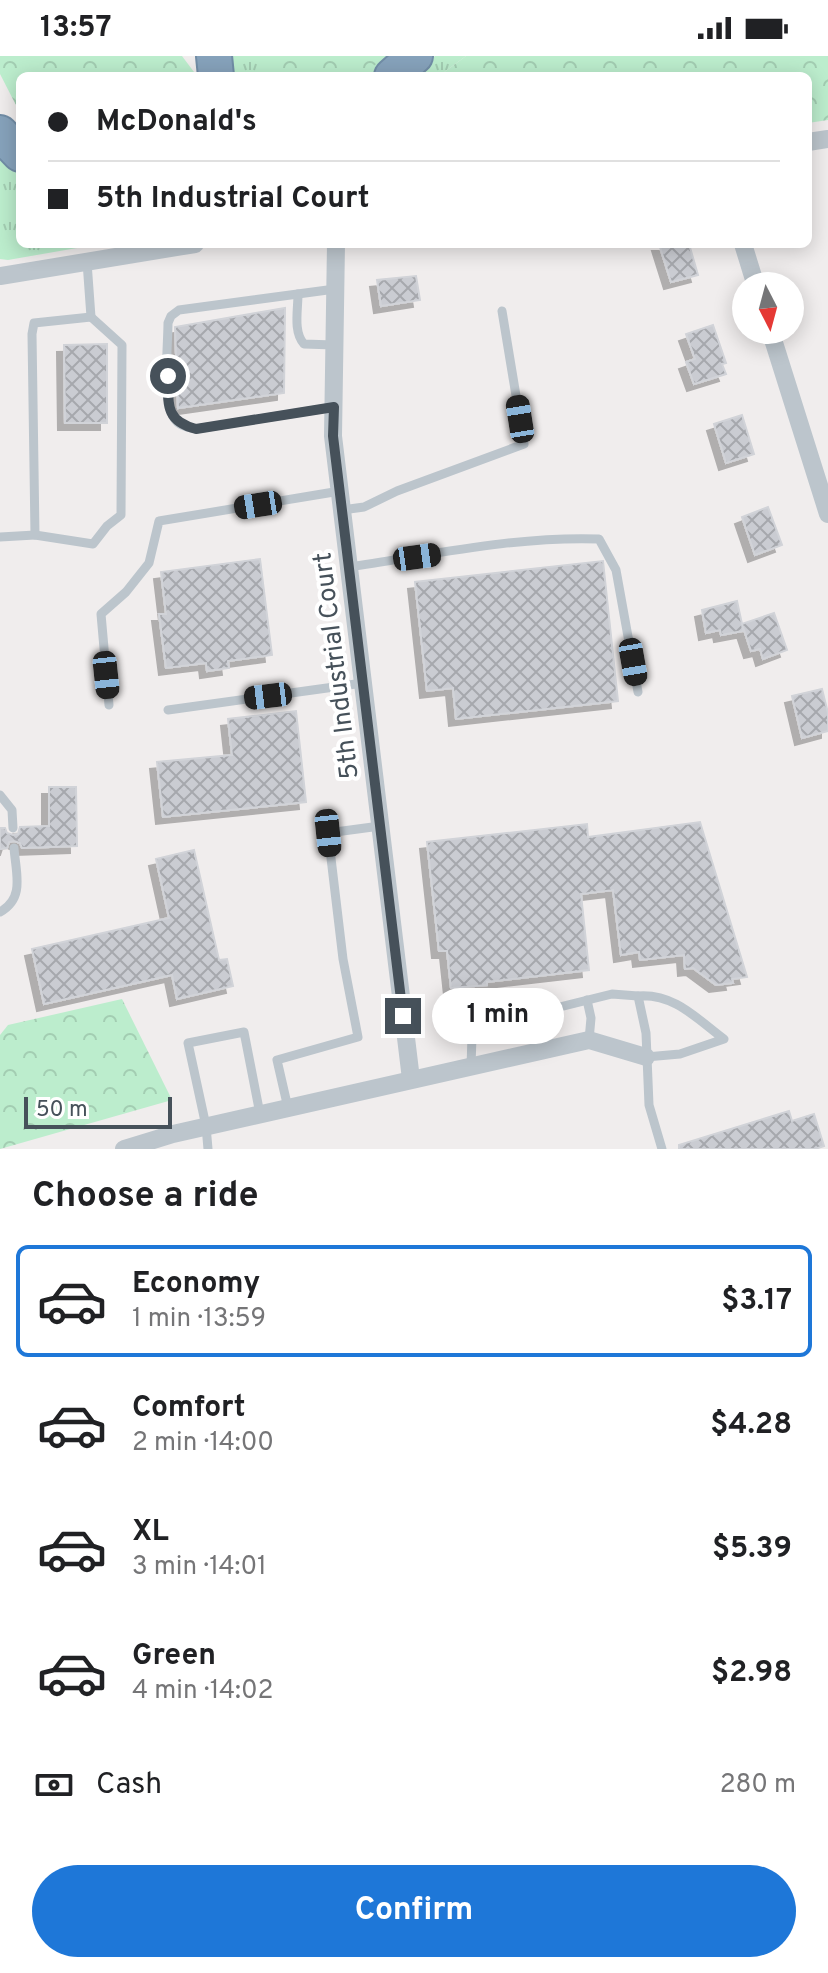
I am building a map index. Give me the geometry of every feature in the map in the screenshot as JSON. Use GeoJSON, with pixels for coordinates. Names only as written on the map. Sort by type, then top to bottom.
{"type":"FeatureCollection","features":[{"type":"Feature","properties":{"kind":"highway"},"geometry":{"type":"LineString","coordinates":[[397,72],[415,56]]}},
{"type":"Feature","properties":{"kind":"highway"},"geometry":{"type":"LineString","coordinates":[[0,133],[16,150]]}},
{"type":"Feature","properties":{"kind":"street"},"geometry":{"type":"LineString","coordinates":[[0,276],[170,248]]}},
{"type":"Feature","properties":{"kind":"street","name":"5th Industrial Court"},"geometry":{"type":"LineString","coordinates":[[336,248],[333,436],[411,1079]]}},
{"type":"Feature","properties":{"kind":"street"},"geometry":{"type":"LineString","coordinates":[[744,248],[752,272]]}},
{"type":"Feature","properties":{"kind":"street"},"geometry":{"type":"LineString","coordinates":[[774,344],[828,514]]}},
{"type":"Feature","properties":{"kind":"street"},"geometry":{"type":"LineString","coordinates":[[124,1149],[206,1126],[589,1040],[646,1057]]}},
{"type":"Feature","properties":{"kind":"lane"},"geometry":{"type":"LineString","coordinates":[[0,537],[35,535],[93,544],[107,526],[121,515],[122,345],[91,317],[87,261]]}},
{"type":"Feature","properties":{"kind":"lane"},"geometry":{"type":"LineString","coordinates":[[334,407],[196,429],[181,425],[173,417],[168,403],[168,323],[179,310],[335,289]]}},
{"type":"Feature","properties":{"kind":"lane"},"geometry":{"type":"LineString","coordinates":[[298,294],[297,334],[300,342],[334,345]]}},
{"type":"Feature","properties":{"kind":"lane"},"geometry":{"type":"LineString","coordinates":[[342,510],[364,507],[397,491],[524,444],[502,311]]}},
{"type":"Feature","properties":{"kind":"lane"},"geometry":{"type":"LineString","coordinates":[[35,535],[34,323],[91,317]]}},
{"type":"Feature","properties":{"kind":"lane"},"geometry":{"type":"LineString","coordinates":[[109,705],[101,614],[126,592],[149,563],[159,521],[340,491]]}},
{"type":"Feature","properties":{"kind":"lane"},"geometry":{"type":"LineString","coordinates":[[349,567],[512,544],[567,538],[599,539],[616,570],[638,692]]}},
{"type":"Feature","properties":{"kind":"lane"},"geometry":{"type":"LineString","coordinates":[[168,710],[363,683]]}},
{"type":"Feature","properties":{"kind":"lane"},"geometry":{"type":"LineString","coordinates":[[0,795],[12,810],[13,828]]}},
{"type":"Feature","properties":{"kind":"lane"},"geometry":{"type":"LineString","coordinates":[[288,1108],[277,1060],[358,1037],[343,959],[328,833],[380,826]]}},
{"type":"Feature","properties":{"kind":"lane"},"geometry":{"type":"LineString","coordinates":[[0,912],[12,905],[17,894],[14,848]]}},
{"type":"Feature","properties":{"kind":"lane"},"geometry":{"type":"LineString","coordinates":[[471,1066],[472,1037],[479,1027],[612,994],[656,994],[683,1007],[724,1039],[680,1054],[646,1057]]}},
{"type":"Feature","properties":{"kind":"lane"},"geometry":{"type":"LineString","coordinates":[[638,996],[646,1033],[649,1105],[662,1149]]}},
{"type":"Feature","properties":{"kind":"lane"},"geometry":{"type":"LineString","coordinates":[[587,1000],[591,1018],[589,1040]]}},
{"type":"Feature","properties":{"kind":"lane"},"geometry":{"type":"LineString","coordinates":[[208,1149],[188,1043],[244,1032],[260,1114]]}},
{"type":"Feature","properties":{"kind":"green space"},"geometry":{"type":"Polygon","coordinates":[[[0,56],[182,56],[194,72],[16,72],[16,105],[0,74],[0,56]]]}},
{"type":"Feature","properties":{"kind":"green space"},"geometry":{"type":"Polygon","coordinates":[[[227,56],[398,56],[379,72],[229,72],[227,56]]]}},
{"type":"Feature","properties":{"kind":"green space"},"geometry":{"type":"Polygon","coordinates":[[[259,56],[387,56],[365,72],[261,72],[259,56]]]}},
{"type":"Feature","properties":{"kind":"green space"},"geometry":{"type":"Polygon","coordinates":[[[435,56],[466,56],[444,72],[415,72],[435,56]]]}},
{"type":"Feature","properties":{"kind":"green space"},"geometry":{"type":"Polygon","coordinates":[[[466,56],[828,56],[828,120],[812,122],[812,72],[444,72],[466,56]]]}},
{"type":"Feature","properties":{"kind":"green space"},"geometry":{"type":"Polygon","coordinates":[[[0,147],[16,164],[16,248],[77,248],[0,259],[0,147]]]}},
{"type":"Feature","properties":{"kind":"green space"},"geometry":{"type":"Polygon","coordinates":[[[122,999],[172,1100],[0,1149],[0,1035],[8,1025],[122,999]]]}},
{"type":"Feature","properties":{"kind":"building"},"geometry":{"type":"Polygon","coordinates":[[[660,248],[690,248],[698,275],[671,282],[660,248]]]}},
{"type":"Feature","properties":{"kind":"building"},"geometry":{"type":"Polygon","coordinates":[[[416,276],[420,300],[381,306],[377,280],[416,276]]]}},
{"type":"Feature","properties":{"kind":"building"},"geometry":{"type":"Polygon","coordinates":[[[285,308],[284,393],[178,408],[175,327],[285,308]]]}},
{"type":"Feature","properties":{"kind":"building"},"geometry":{"type":"Polygon","coordinates":[[[713,325],[726,363],[722,364],[726,374],[694,384],[686,362],[695,359],[686,334],[713,325]]]}},
{"type":"Feature","properties":{"kind":"building"},"geometry":{"type":"Polygon","coordinates":[[[107,344],[107,423],[65,423],[64,345],[107,344]]]}},
{"type":"Feature","properties":{"kind":"building"},"geometry":{"type":"Polygon","coordinates":[[[742,415],[754,454],[726,463],[714,424],[742,415]]]}},
{"type":"Feature","properties":{"kind":"building"},"geometry":{"type":"Polygon","coordinates":[[[768,507],[782,545],[755,555],[742,517],[768,507]]]}},
{"type":"Feature","properties":{"kind":"building"},"geometry":{"type":"Polygon","coordinates":[[[260,559],[272,655],[228,661],[229,668],[207,671],[206,663],[166,668],[159,614],[166,614],[161,572],[260,559]]]}},
{"type":"Feature","properties":{"kind":"building"},"geometry":{"type":"Polygon","coordinates":[[[603,561],[618,701],[456,719],[453,688],[427,691],[415,582],[603,561]]]}},
{"type":"Feature","properties":{"kind":"building"},"geometry":{"type":"Polygon","coordinates":[[[737,601],[743,631],[721,635],[720,630],[706,633],[702,610],[737,601]]]}},
{"type":"Feature","properties":{"kind":"building"},"geometry":{"type":"Polygon","coordinates":[[[774,613],[787,650],[763,659],[760,649],[751,651],[742,624],[774,613]]]}},
{"type":"Feature","properties":{"kind":"building"},"geometry":{"type":"Polygon","coordinates":[[[822,689],[828,713],[828,731],[802,738],[792,696],[822,689]]]}},
{"type":"Feature","properties":{"kind":"building"},"geometry":{"type":"Polygon","coordinates":[[[296,711],[306,802],[163,817],[157,762],[232,755],[228,719],[296,711]]]}},
{"type":"Feature","properties":{"kind":"building"},"geometry":{"type":"Polygon","coordinates":[[[49,787],[76,787],[77,846],[22,848],[20,843],[14,841],[9,842],[7,848],[0,849],[0,828],[13,835],[18,834],[20,827],[49,826],[49,787]]]}},
{"type":"Feature","properties":{"kind":"building"},"geometry":{"type":"Polygon","coordinates":[[[700,822],[747,977],[716,985],[693,968],[685,969],[684,955],[640,960],[639,952],[621,955],[613,890],[581,894],[589,970],[451,988],[447,951],[439,951],[427,842],[587,824],[588,837],[700,822]]]}},
{"type":"Feature","properties":{"kind":"building"},"geometry":{"type":"Polygon","coordinates":[[[194,850],[219,960],[227,959],[233,986],[177,999],[172,975],[44,1004],[32,949],[169,918],[156,859],[194,850]]]}},
{"type":"Feature","properties":{"kind":"building"},"geometry":{"type":"Polygon","coordinates":[[[789,1111],[792,1121],[814,1114],[824,1146],[815,1149],[679,1149],[679,1145],[789,1111]]]}},
{"type":"Feature","properties":{"kind":"route"},"geometry":{"type":"LineString","coordinates":[[168,376],[168,403],[173,417],[181,425],[196,429],[334,407],[333,436],[403,1016]]}}]}
